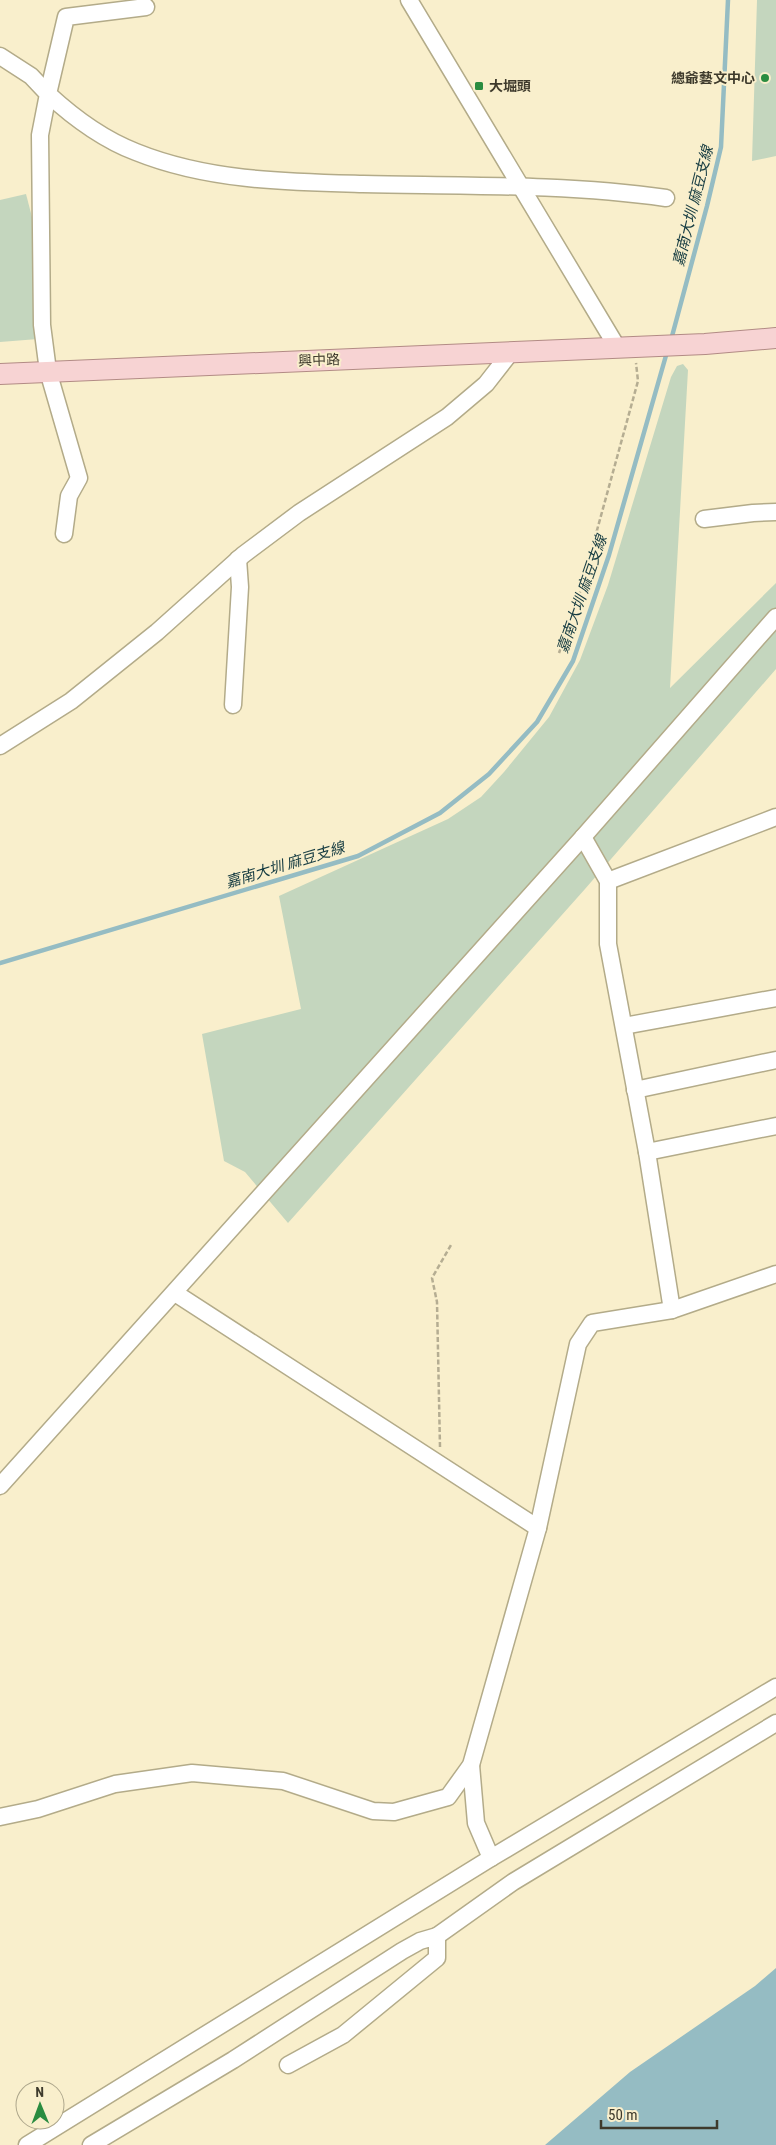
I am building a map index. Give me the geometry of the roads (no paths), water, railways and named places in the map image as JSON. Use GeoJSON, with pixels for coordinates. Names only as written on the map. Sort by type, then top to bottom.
{"type":"FeatureCollection","features":[{"type":"Feature","properties":{"kind":"main road","name":"興中路"},"geometry":{"type":"LineString","coordinates":[[0,374],[705,344],[776,338]]}},
{"type":"Feature","properties":{"kind":"street"},"geometry":{"type":"LineString","coordinates":[[409,0],[521,187],[630,347]]}},
{"type":"Feature","properties":{"kind":"street"},"geometry":{"type":"LineString","coordinates":[[64,534],[69,496],[79,478],[48,372],[42,325],[40,135],[66,17],[146,7]]}},
{"type":"Feature","properties":{"kind":"street"},"geometry":{"type":"LineString","coordinates":[[0,56],[31,76],[80,123],[135,152],[202,173],[332,183],[608,190],[666,198]]}},
{"type":"Feature","properties":{"kind":"street"},"geometry":{"type":"LineString","coordinates":[[0,746],[71,701],[157,632],[238,559],[300,513],[447,417],[486,384],[511,352]]}},
{"type":"Feature","properties":{"kind":"street"},"geometry":{"type":"LineString","coordinates":[[704,519],[776,512]]}},
{"type":"Feature","properties":{"kind":"street"},"geometry":{"type":"LineString","coordinates":[[233,705],[240,587],[238,559]]}},
{"type":"Feature","properties":{"kind":"street"},"geometry":{"type":"LineString","coordinates":[[0,1486],[583,837],[776,617]]}},
{"type":"Feature","properties":{"kind":"street"},"geometry":{"type":"LineString","coordinates":[[608,882],[776,817]]}},
{"type":"Feature","properties":{"kind":"street"},"geometry":{"type":"LineString","coordinates":[[583,837],[608,882],[608,944],[647,1152],[672,1310]]}},
{"type":"Feature","properties":{"kind":"street"},"geometry":{"type":"LineString","coordinates":[[624,1026],[776,998]]}},
{"type":"Feature","properties":{"kind":"street"},"geometry":{"type":"LineString","coordinates":[[635,1090],[776,1060]]}},
{"type":"Feature","properties":{"kind":"street"},"geometry":{"type":"LineString","coordinates":[[647,1152],[776,1126]]}},
{"type":"Feature","properties":{"kind":"street"},"geometry":{"type":"LineString","coordinates":[[0,1817],[38,1809],[116,1784],[192,1773],[283,1782],[373,1811],[394,1812],[448,1797],[470,1764],[538,1528],[578,1344],[592,1323],[672,1310],[776,1274]]}},
{"type":"Feature","properties":{"kind":"street"},"geometry":{"type":"LineString","coordinates":[[175,1293],[538,1528]]}},
{"type":"Feature","properties":{"kind":"street"},"geometry":{"type":"LineString","coordinates":[[26,2145],[491,1858],[776,1686]]}},
{"type":"Feature","properties":{"kind":"street"},"geometry":{"type":"LineString","coordinates":[[91,2145],[233,2060],[402,1951],[420,1941],[437,1936],[513,1882],[776,1723]]}},
{"type":"Feature","properties":{"kind":"street"},"geometry":{"type":"LineString","coordinates":[[470,1764],[476,1823],[491,1858]]}},
{"type":"Feature","properties":{"kind":"street"},"geometry":{"type":"LineString","coordinates":[[288,2065],[343,2035],[437,1958],[437,1936]]}},
{"type":"Feature","properties":{"kind":"water"},"geometry":{"type":"Polygon","coordinates":[[[776,1968],[776,2145],[545,2145],[630,2072],[755,1986],[776,1968]]]}},
{"type":"Feature","properties":{"kind":"waterway","name":"嘉南大圳 麻豆支線"},"geometry":{"type":"LineString","coordinates":[[671,340],[721,147],[728,0]]}},
{"type":"Feature","properties":{"kind":"waterway","name":"嘉南大圳 麻豆支線"},"geometry":{"type":"LineString","coordinates":[[0,963],[358,856],[440,813],[489,774],[537,722],[573,661],[609,555],[667,352]]}},
{"type":"Feature","properties":{"kind":"place","name":"總爺藝文中心"},"geometry":{"type":"Point","coordinates":[765,78]}},
{"type":"Feature","properties":{"kind":"place","name":"大堀頭"},"geometry":{"type":"Point","coordinates":[479,86]}}]}
